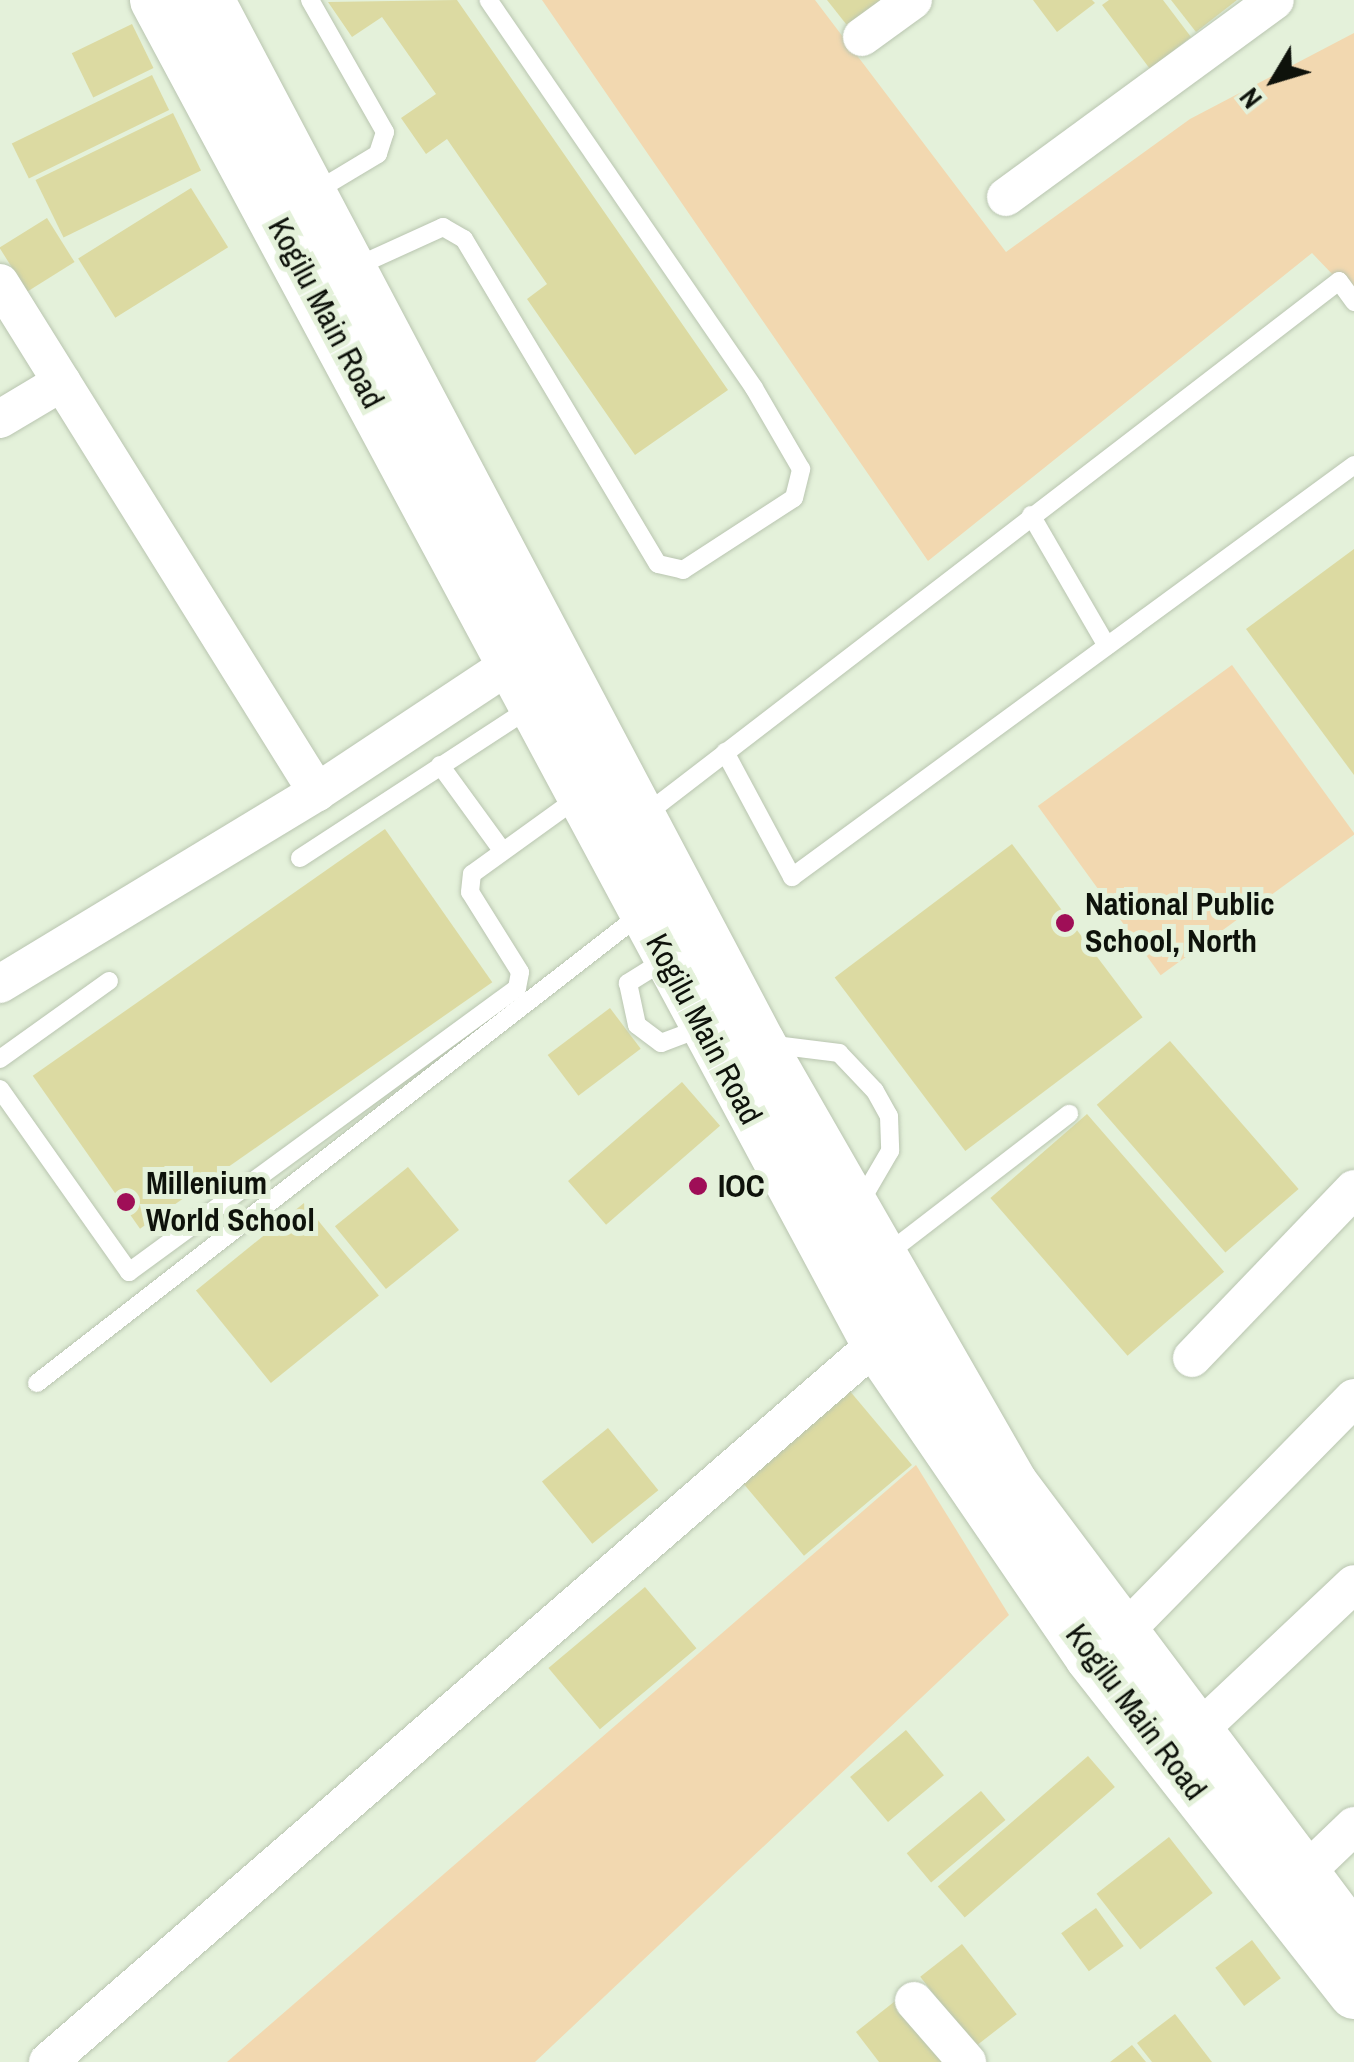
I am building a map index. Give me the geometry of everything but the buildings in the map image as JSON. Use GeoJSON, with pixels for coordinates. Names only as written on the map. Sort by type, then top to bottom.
{"type":"FeatureCollection","features":[{"type":"Feature","properties":{"kind":"main road","name":"Kogilu Main Road"},"geometry":{"type":"LineString","coordinates":[[156,0],[701,1028],[879,1346],[1091,1658],[1354,1994]]}},
{"type":"Feature","properties":{"kind":"main road","name":"Kogilu Main Road"},"geometry":{"type":"LineString","coordinates":[[208,0],[759,1043],[914,1307],[1012,1484],[1122,1634],[1307,1871],[1354,1942]]}},
{"type":"Feature","properties":{"kind":"street"},"geometry":{"type":"LineString","coordinates":[[862,36],[913,0]]}},
{"type":"Feature","properties":{"kind":"street"},"geometry":{"type":"LineString","coordinates":[[1006,197],[1275,0]]}},
{"type":"Feature","properties":{"kind":"street"},"geometry":{"type":"LineString","coordinates":[[0,283],[317,792]]}},
{"type":"Feature","properties":{"kind":"street"},"geometry":{"type":"LineString","coordinates":[[0,419],[62,382]]}},
{"type":"Feature","properties":{"kind":"street"},"geometry":{"type":"LineString","coordinates":[[0,984],[317,792],[522,685]]}},
{"type":"Feature","properties":{"kind":"street"},"geometry":{"type":"LineString","coordinates":[[1192,1358],[1354,1188]]}},
{"type":"Feature","properties":{"kind":"street"},"geometry":{"type":"LineString","coordinates":[[48,2062],[267,1863],[879,1346],[914,1307]]}},
{"type":"Feature","properties":{"kind":"street"},"geometry":{"type":"LineString","coordinates":[[1122,1634],[1354,1398]]}},
{"type":"Feature","properties":{"kind":"street"},"geometry":{"type":"LineString","coordinates":[[1198,1731],[1354,1584]]}},
{"type":"Feature","properties":{"kind":"street"},"geometry":{"type":"LineString","coordinates":[[1307,1871],[1354,1826]]}},
{"type":"Feature","properties":{"kind":"street"},"geometry":{"type":"LineString","coordinates":[[914,2001],[966,2062]]}},
{"type":"Feature","properties":{"kind":"lane"},"geometry":{"type":"LineString","coordinates":[[310,0],[385,132],[378,154],[312,194]]}},
{"type":"Feature","properties":{"kind":"lane"},"geometry":{"type":"LineString","coordinates":[[352,268],[443,227],[464,239],[658,564],[683,570],[794,498],[801,469],[754,388],[488,0]]}},
{"type":"Feature","properties":{"kind":"lane"},"geometry":{"type":"LineString","coordinates":[[642,817],[1339,281],[1354,302]]}},
{"type":"Feature","properties":{"kind":"lane"},"geometry":{"type":"LineString","coordinates":[[725,752],[792,877],[1354,465]]}},
{"type":"Feature","properties":{"kind":"lane"},"geometry":{"type":"LineString","coordinates":[[1031,515],[1107,646]]}},
{"type":"Feature","properties":{"kind":"lane"},"geometry":{"type":"LineString","coordinates":[[300,858],[440,765],[522,685]]}},
{"type":"Feature","properties":{"kind":"lane"},"geometry":{"type":"LineString","coordinates":[[440,765],[501,849]]}},
{"type":"Feature","properties":{"kind":"lane"},"geometry":{"type":"LineString","coordinates":[[0,1090],[129,1272],[517,988],[520,972],[470,892],[472,874],[501,849],[580,796]]}},
{"type":"Feature","properties":{"kind":"lane"},"geometry":{"type":"LineString","coordinates":[[37,1383],[642,914]]}},
{"type":"Feature","properties":{"kind":"lane"},"geometry":{"type":"LineString","coordinates":[[0,1059],[109,981]]}},
{"type":"Feature","properties":{"kind":"lane"},"geometry":{"type":"LineString","coordinates":[[759,1043],[839,1052],[874,1090],[889,1116],[890,1151],[855,1210]]}},
{"type":"Feature","properties":{"kind":"lane"},"geometry":{"type":"LineString","coordinates":[[883,1257],[1069,1114]]}},
{"type":"Feature","properties":{"kind":"shaded area"},"geometry":{"type":"Polygon","coordinates":[[[542,0],[815,0],[1006,252],[1190,119],[1354,33],[1354,297],[1312,253],[928,561],[542,0]]]}},
{"type":"Feature","properties":{"kind":"shaded area"},"geometry":{"type":"Polygon","coordinates":[[[1232,665],[1354,835],[1161,975],[1038,806],[1232,665]]]}},
{"type":"Feature","properties":{"kind":"shaded area"},"geometry":{"type":"Polygon","coordinates":[[[916,1465],[1009,1615],[535,2062],[227,2062],[916,1465]]]}},
{"type":"Feature","properties":{"kind":"place","name":"National Public School, North"},"geometry":{"type":"Point","coordinates":[1065,923]}},
{"type":"Feature","properties":{"kind":"place","name":"IOC"},"geometry":{"type":"Point","coordinates":[698,1186]}},
{"type":"Feature","properties":{"kind":"place","name":"Millenium World School"},"geometry":{"type":"Point","coordinates":[126,1202]}}]}
